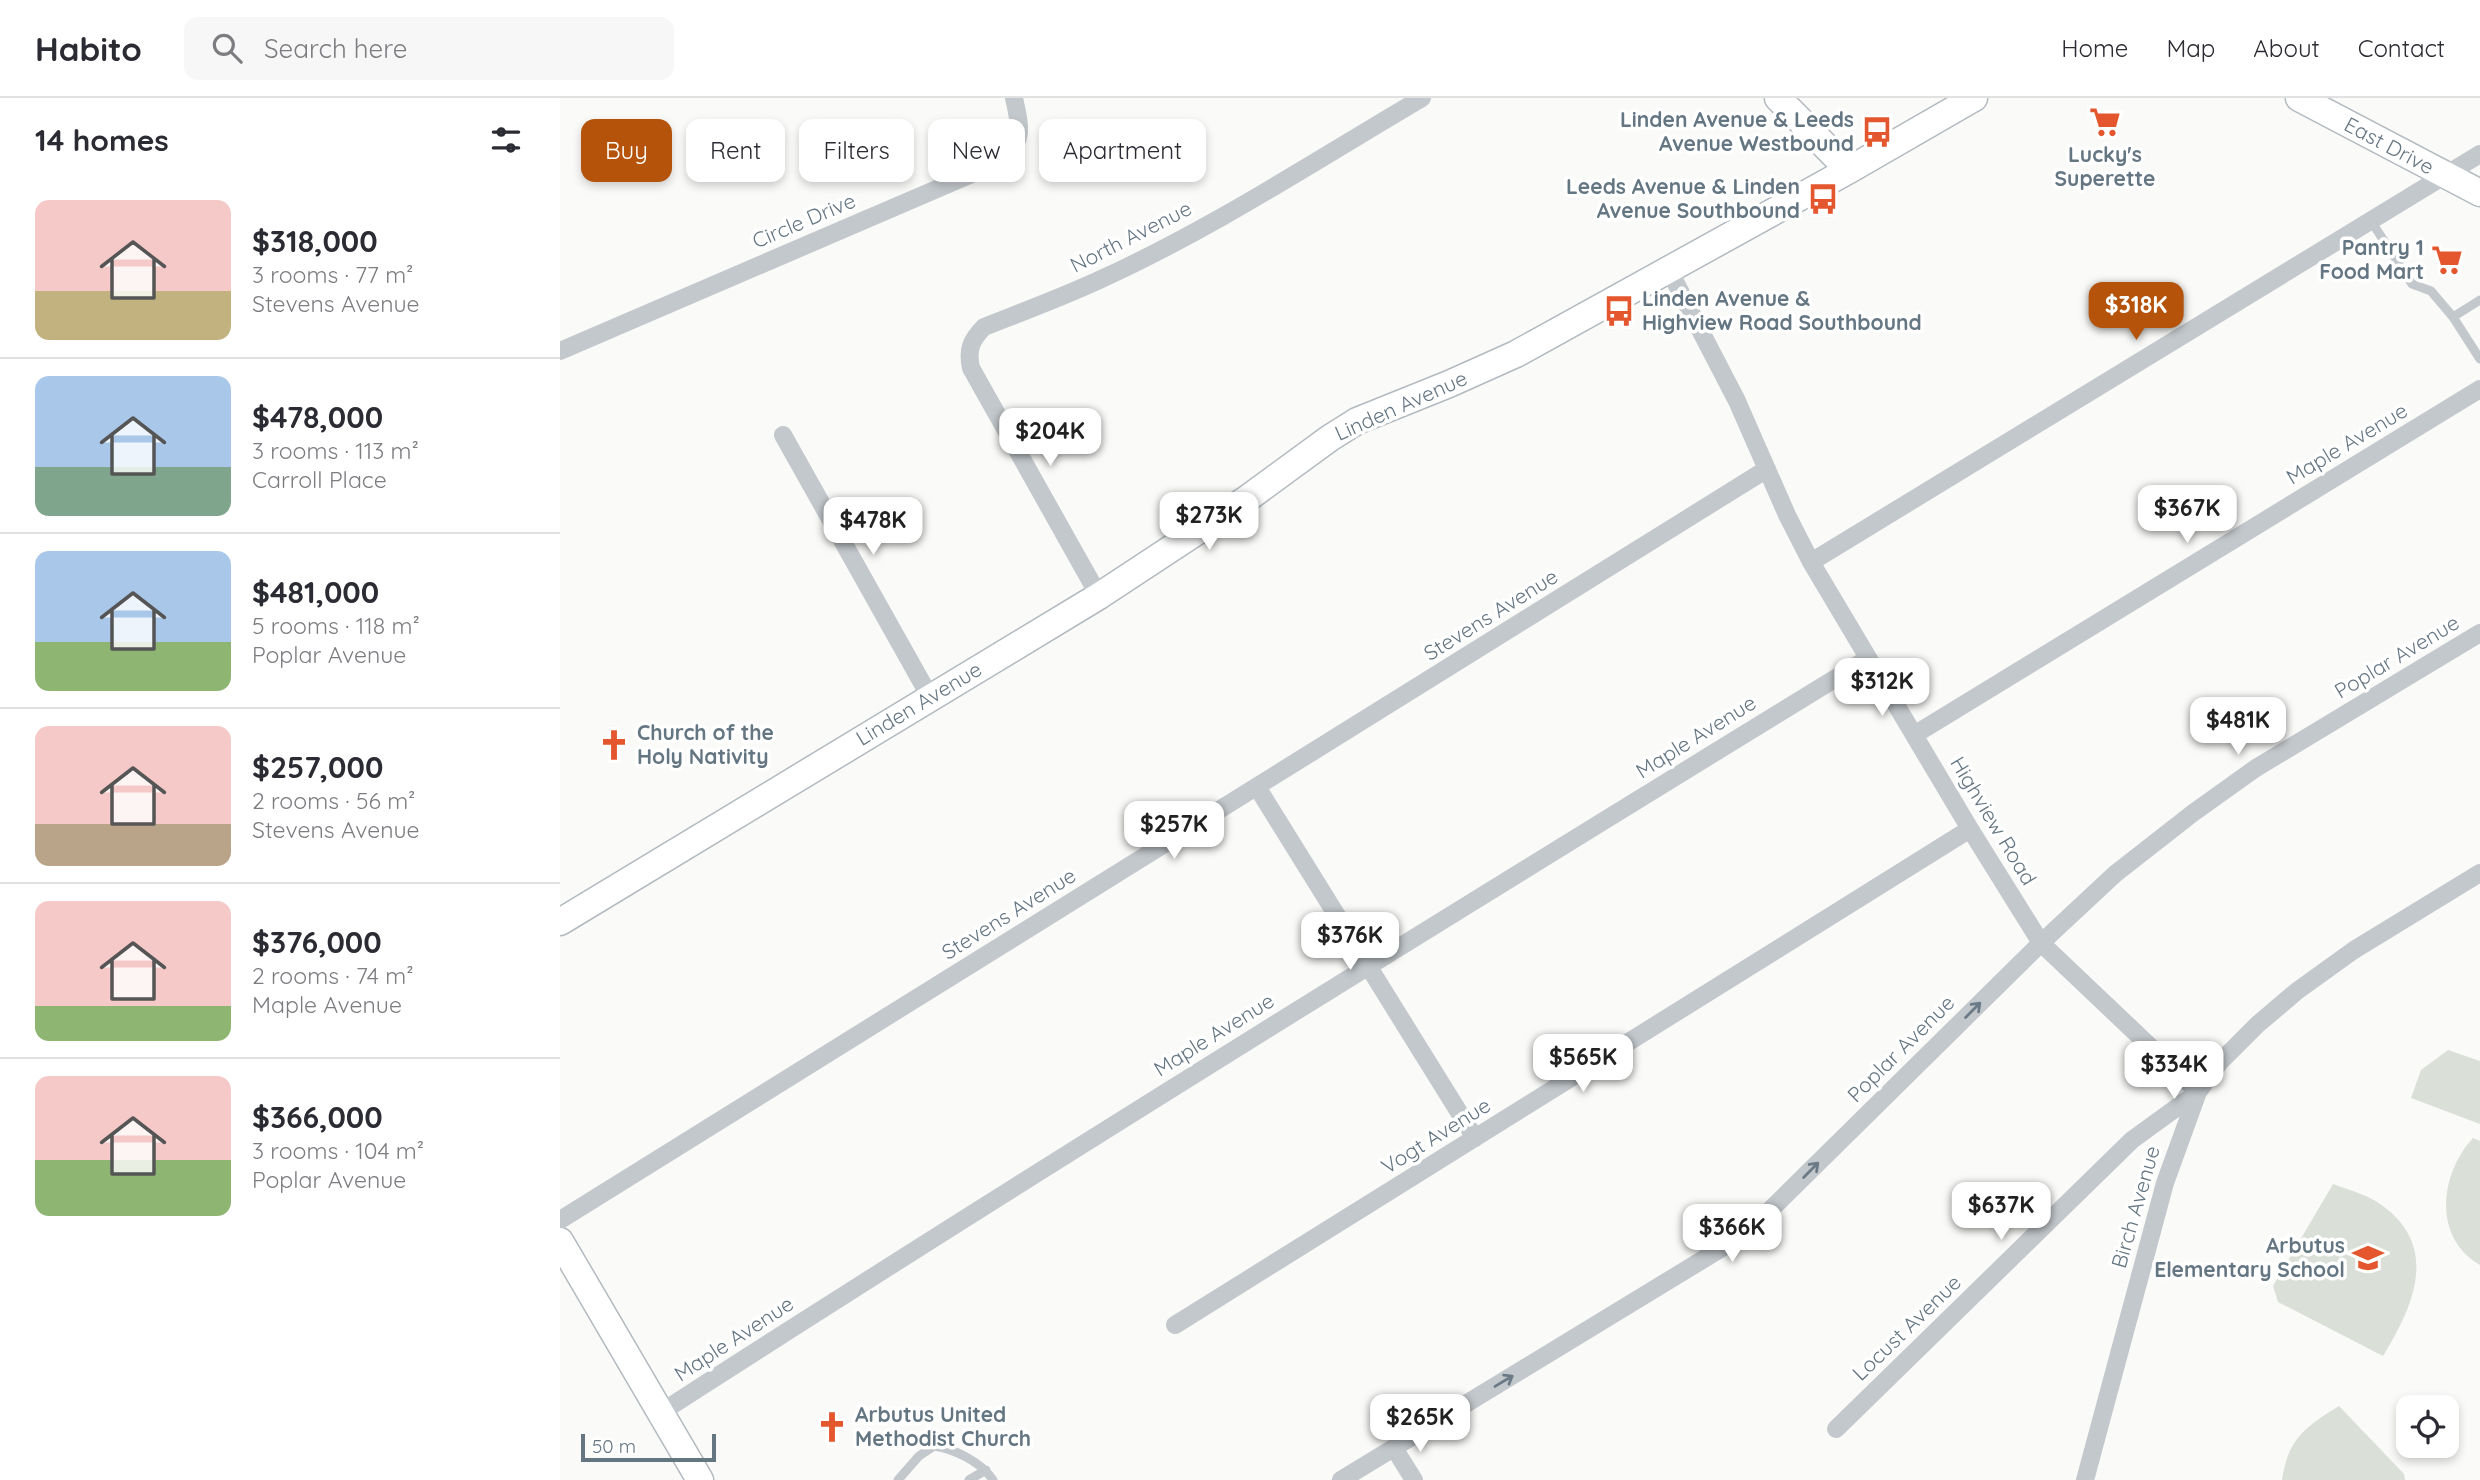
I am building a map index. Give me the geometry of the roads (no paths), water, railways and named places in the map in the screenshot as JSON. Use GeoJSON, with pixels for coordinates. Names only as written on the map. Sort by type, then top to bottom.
{"type":"FeatureCollection","features":[{"type":"Feature","properties":{"kind":"street","name":"Circle Drive"},"geometry":{"type":"LineString","coordinates":[[560,351],[1002,161],[1013,151],[1018,140],[1020,125],[1014,98]]}},
{"type":"Feature","properties":{"kind":"street","name":"North Avenue"},"geometry":{"type":"LineString","coordinates":[[1099,596],[971,368],[970,346],[975,336],[984,327],[1096,282],[1153,254],[1422,98]]}},
{"type":"Feature","properties":{"kind":"street"},"geometry":{"type":"LineString","coordinates":[[1777,98],[1849,170]]}},
{"type":"Feature","properties":{"kind":"street","name":"East Drive"},"geometry":{"type":"LineString","coordinates":[[2299,98],[2480,193]]}},
{"type":"Feature","properties":{"kind":"street","name":"Linden Avenue"},"geometry":{"type":"LineString","coordinates":[[560,922],[1099,596],[1248,498],[1357,421],[1516,354],[1849,170],[1958,104]]}},
{"type":"Feature","properties":{"kind":"street"},"geometry":{"type":"LineString","coordinates":[[1811,562],[2480,154]]}},
{"type":"Feature","properties":{"kind":"street","name":"Highview Road"},"geometry":{"type":"LineString","coordinates":[[1668,270],[1737,401],[1811,562],[1970,830],[2041,943],[2198,1092]]}},
{"type":"Feature","properties":{"kind":"street","name":"Maple Avenue"},"geometry":{"type":"LineString","coordinates":[[1914,734],[2480,389]]}},
{"type":"Feature","properties":{"kind":"street"},"geometry":{"type":"LineString","coordinates":[[783,435],[930,697]]}},
{"type":"Feature","properties":{"kind":"street","name":"Stevens Avenue"},"geometry":{"type":"LineString","coordinates":[[560,1220],[1768,469]]}},
{"type":"Feature","properties":{"kind":"street","name":"Poplar Avenue"},"geometry":{"type":"LineString","coordinates":[[1341,1480],[1744,1233],[2115,874],[2256,768],[2480,633]]}},
{"type":"Feature","properties":{"kind":"street","name":"Maple Avenue"},"geometry":{"type":"LineString","coordinates":[[660,1413],[925,1242],[1867,659]]}},
{"type":"Feature","properties":{"kind":"street"},"geometry":{"type":"LineString","coordinates":[[1257,787],[1475,1138]]}},
{"type":"Feature","properties":{"kind":"street","name":"Vogt Avenue"},"geometry":{"type":"LineString","coordinates":[[1175,1325],[1970,830]]}},
{"type":"Feature","properties":{"kind":"street","name":"Birch Avenue"},"geometry":{"type":"LineString","coordinates":[[2085,1480],[2165,1183],[2198,1092],[2220,1062],[2257,1025],[2297,991],[2354,950],[2480,873]]}},
{"type":"Feature","properties":{"kind":"street","name":"Locust Avenue"},"geometry":{"type":"LineString","coordinates":[[1836,1429],[2132,1140],[2198,1092]]}},
{"type":"Feature","properties":{"kind":"street"},"geometry":{"type":"LineString","coordinates":[[560,1241],[700,1480]]}},
{"type":"Feature","properties":{"kind":"street"},"geometry":{"type":"LineString","coordinates":[[1394,1448],[1413,1480]]}},
{"type":"Feature","properties":{"kind":"lane"},"geometry":{"type":"LineString","coordinates":[[2371,220],[2412,284],[2431,290],[2477,346],[2480,359]]}},
{"type":"Feature","properties":{"kind":"lane"},"geometry":{"type":"LineString","coordinates":[[2453,317],[2480,300]]}},
{"type":"Feature","properties":{"kind":"lane"},"geometry":{"type":"LineString","coordinates":[[898,1480],[919,1456],[934,1446],[949,1448],[986,1470],[993,1480]]}},
{"type":"Feature","properties":{"kind":"lane"},"geometry":{"type":"LineString","coordinates":[[970,1480],[986,1470]]}},
{"type":"Feature","properties":{"kind":"place","name":"Lucky's Superette"},"geometry":{"type":"Point","coordinates":[2105,122]}},
{"type":"Feature","properties":{"kind":"place","name":"Linden Avenue & Leeds Avenue Westbound"},"geometry":{"type":"Point","coordinates":[1877,132]}},
{"type":"Feature","properties":{"kind":"place","name":"Leeds Avenue & Linden Avenue Southbound"},"geometry":{"type":"Point","coordinates":[1823,199]}},
{"type":"Feature","properties":{"kind":"place","name":"Pantry 1 Food Mart"},"geometry":{"type":"Point","coordinates":[2447,260]}},
{"type":"Feature","properties":{"kind":"place","name":"Linden Avenue & Highview Road Southbound"},"geometry":{"type":"Point","coordinates":[1619,311]}},
{"type":"Feature","properties":{"kind":"place","name":"Church of the Holy Nativity"},"geometry":{"type":"Point","coordinates":[614,745]}},
{"type":"Feature","properties":{"kind":"place","name":"Arbutus Elementary School"},"geometry":{"type":"Point","coordinates":[2368,1258]}},
{"type":"Feature","properties":{"kind":"place","name":"Arbutus United Methodist Church"},"geometry":{"type":"Point","coordinates":[832,1427]}}]}
